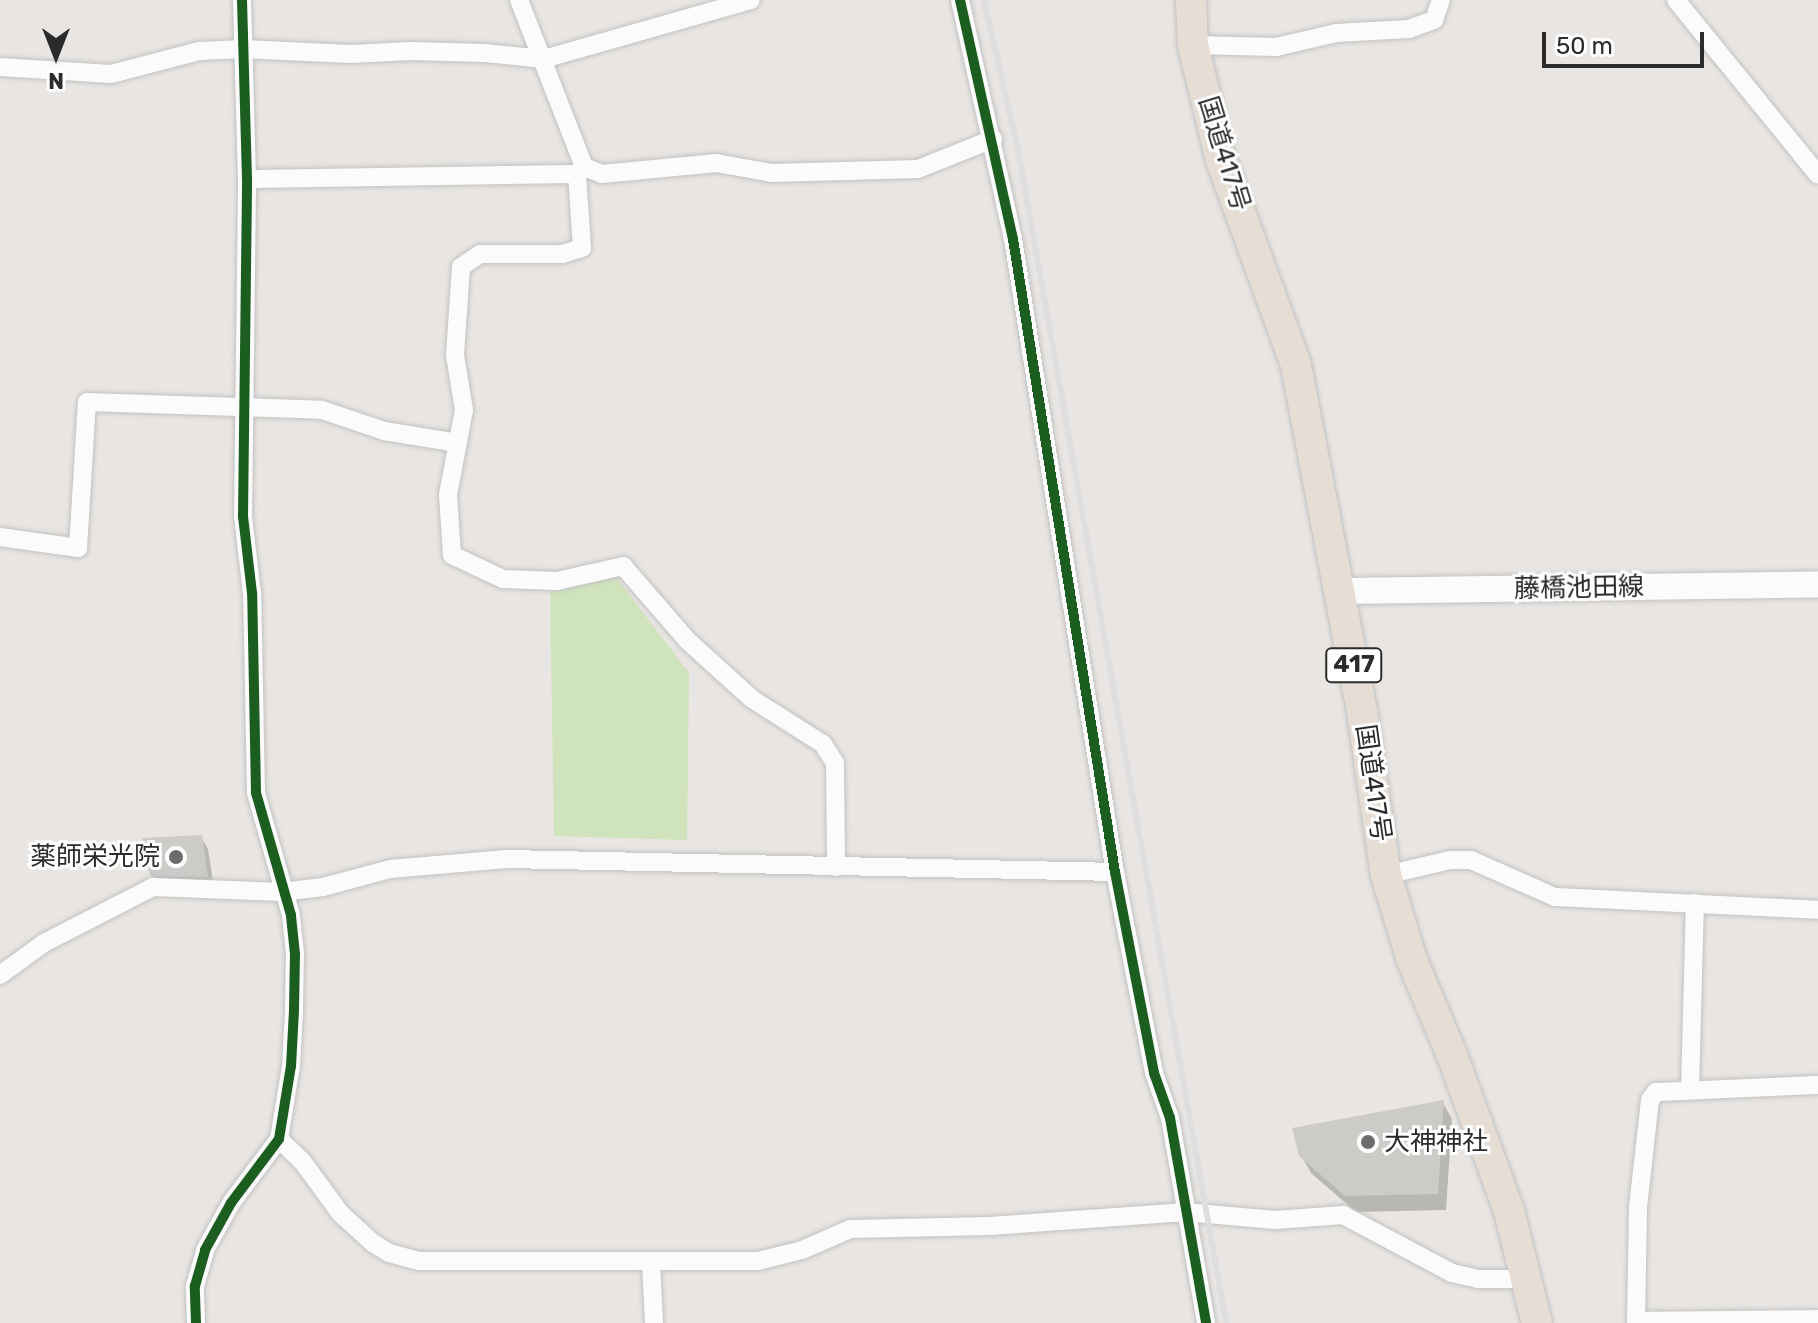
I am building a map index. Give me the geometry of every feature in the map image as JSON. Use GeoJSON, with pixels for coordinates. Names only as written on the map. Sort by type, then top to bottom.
{"type":"FeatureCollection","features":[{"type":"Feature","properties":{"kind":"highway","name":"国道417号"},"geometry":{"type":"LineString","coordinates":[[1191,0],[1193,45],[1221,160],[1296,365],[1341,591],[1386,875],[1412,960],[1452,1055],[1509,1211],[1537,1323]]}},
{"type":"Feature","properties":{"kind":"main road","name":"藤橋池田線"},"geometry":{"type":"LineString","coordinates":[[1341,591],[1818,584]]}},
{"type":"Feature","properties":{"kind":"street"},"geometry":{"type":"LineString","coordinates":[[196,1323],[195,1286],[205,1250],[231,1203],[279,1139],[291,1066],[295,954],[291,915],[256,793],[252,593],[243,516],[247,179],[242,0]]}},
{"type":"Feature","properties":{"kind":"street"},"geometry":{"type":"LineString","coordinates":[[519,0],[544,59],[580,171],[582,248],[562,254],[480,254],[461,267],[455,355],[464,410],[448,495],[452,555],[503,579],[557,581],[623,566],[688,641],[752,699],[823,744],[835,763],[836,867]]}},
{"type":"Feature","properties":{"kind":"street"},"geometry":{"type":"LineString","coordinates":[[0,67],[111,74],[199,51],[243,49],[350,54],[411,51],[485,53],[544,59],[751,0]]}},
{"type":"Feature","properties":{"kind":"street"},"geometry":{"type":"LineString","coordinates":[[960,0],[993,139],[1043,411],[1115,872],[1154,1073],[1170,1118],[1206,1323]]}},
{"type":"Feature","properties":{"kind":"street"},"geometry":{"type":"LineString","coordinates":[[1193,45],[1276,47],[1336,33],[1409,29],[1434,20],[1441,0]]}},
{"type":"Feature","properties":{"kind":"street"},"geometry":{"type":"LineString","coordinates":[[1676,0],[1818,175]]}},
{"type":"Feature","properties":{"kind":"street"},"geometry":{"type":"LineString","coordinates":[[247,179],[580,171],[602,174],[716,163],[772,173],[918,169],[993,139]]}},
{"type":"Feature","properties":{"kind":"street"},"geometry":{"type":"LineString","coordinates":[[0,537],[78,548],[87,402],[322,410],[384,431],[458,443]]}},
{"type":"Feature","properties":{"kind":"street"},"geometry":{"type":"LineString","coordinates":[[0,975],[44,943],[153,887],[282,892],[323,887],[390,869],[507,859],[1115,872]]}},
{"type":"Feature","properties":{"kind":"street"},"geometry":{"type":"LineString","coordinates":[[1386,875],[1450,860],[1471,860],[1555,897],[1818,910]]}},
{"type":"Feature","properties":{"kind":"street"},"geometry":{"type":"LineString","coordinates":[[1690,1090],[1695,903]]}},
{"type":"Feature","properties":{"kind":"street"},"geometry":{"type":"LineString","coordinates":[[1818,1085],[1656,1092],[1650,1100],[1638,1207],[1636,1322],[1818,1319]]}},
{"type":"Feature","properties":{"kind":"street"},"geometry":{"type":"LineString","coordinates":[[279,1139],[302,1161],[340,1213],[389,1253],[419,1261],[758,1261],[802,1250],[850,1229],[990,1226],[1185,1212],[1275,1220],[1343,1215],[1452,1273],[1478,1279],[1528,1279]]}},
{"type":"Feature","properties":{"kind":"street"},"geometry":{"type":"LineString","coordinates":[[651,1263],[654,1323]]}},
{"type":"Feature","properties":{"kind":"green space"},"geometry":{"type":"Polygon","coordinates":[[[616,577],[689,673],[687,840],[554,836],[550,592],[616,577]]]}},
{"type":"Feature","properties":{"kind":"building","name":"薬師栄光院"},"geometry":{"type":"Polygon","coordinates":[[[202,835],[208,877],[150,876],[142,838],[202,835]]]}},
{"type":"Feature","properties":{"kind":"building","name":"大神神社"},"geometry":{"type":"Polygon","coordinates":[[[1444,1100],[1438,1194],[1345,1196],[1299,1156],[1292,1128],[1444,1100]]]}},
{"type":"Feature","properties":{"kind":"railway"},"geometry":{"type":"LineString","coordinates":[[984,0],[1018,150],[1226,1323]]}},
{"type":"Feature","properties":{"kind":"cycle path"},"geometry":{"type":"LineString","coordinates":[[196,1323],[195,1286],[205,1250],[231,1203],[279,1139],[291,1066],[294,1010],[295,954],[291,915],[256,793],[252,593],[243,516],[247,179],[242,0]]}},
{"type":"Feature","properties":{"kind":"cycle path"},"geometry":{"type":"LineString","coordinates":[[960,0],[1013,239],[1115,872],[1154,1073],[1170,1118],[1206,1323]]}},
{"type":"Feature","properties":{"kind":"place","name":"薬師栄光院"},"geometry":{"type":"Point","coordinates":[176,857]}},
{"type":"Feature","properties":{"kind":"place","name":"大神神社"},"geometry":{"type":"Point","coordinates":[1368,1142]}}]}
